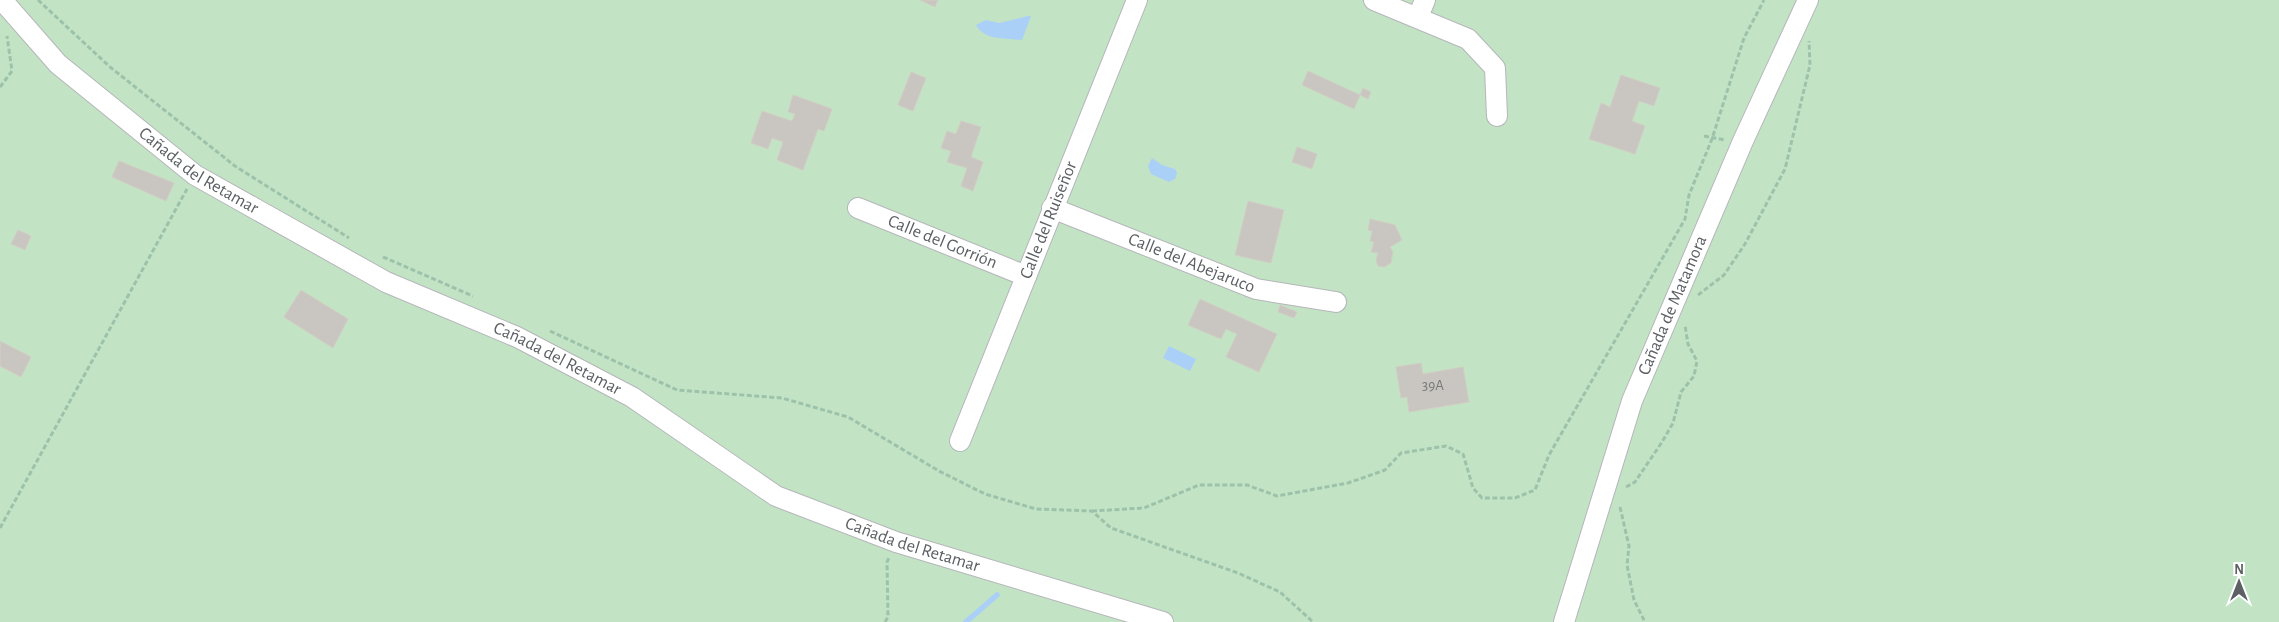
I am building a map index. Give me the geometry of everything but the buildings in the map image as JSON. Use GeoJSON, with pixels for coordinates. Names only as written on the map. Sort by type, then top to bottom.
{"type":"FeatureCollection","features":[{"type":"Feature","properties":{"kind":"street","name":"Cañada del Retamar"},"geometry":{"type":"LineString","coordinates":[[2,0],[58,64],[195,175],[386,282],[517,337],[632,398],[776,496],[896,542],[1163,622]]}},
{"type":"Feature","properties":{"kind":"street","name":"Calle del Ruiseñor"},"geometry":{"type":"LineString","coordinates":[[960,441],[1137,0]]}},
{"type":"Feature","properties":{"kind":"street"},"geometry":{"type":"LineString","coordinates":[[1374,0],[1422,8],[1468,39],[1495,68],[1497,116]]}},
{"type":"Feature","properties":{"kind":"street","name":"Cañada de Matamora"},"geometry":{"type":"LineString","coordinates":[[1564,622],[1632,401],[1743,141],[1808,0]]}},
{"type":"Feature","properties":{"kind":"street","name":"Calle del Gorrión"},"geometry":{"type":"LineString","coordinates":[[858,208],[1026,276]]}},
{"type":"Feature","properties":{"kind":"street","name":"Calle del Abejaruco"},"geometry":{"type":"LineString","coordinates":[[1052,208],[1256,288],[1336,302]]}},
{"type":"Feature","properties":{"kind":"path"},"geometry":{"type":"LineString","coordinates":[[38,0],[110,67],[235,166],[356,242]]}},
{"type":"Feature","properties":{"kind":"path"},"geometry":{"type":"LineString","coordinates":[[544,328],[677,390],[782,398],[848,417],[918,456],[939,471],[985,494],[1036,508],[1092,511],[1144,508],[1199,486],[1247,486],[1277,496],[1339,485],[1385,470],[1402,453],[1446,446],[1463,454],[1473,488],[1482,498],[1515,498],[1535,490],[1549,455],[1686,219],[1689,195],[1712,138],[1744,38],[1764,0]]}},
{"type":"Feature","properties":{"kind":"path"},"geometry":{"type":"LineString","coordinates":[[0,87],[12,71],[11,49],[6,29]]}},
{"type":"Feature","properties":{"kind":"path"},"geometry":{"type":"LineString","coordinates":[[1696,297],[1724,275],[1745,244],[1785,169],[1810,65],[1810,48],[1807,33]]}},
{"type":"Feature","properties":{"kind":"path"},"geometry":{"type":"LineString","coordinates":[[0,528],[195,175]]}},
{"type":"Feature","properties":{"kind":"path"},"geometry":{"type":"LineString","coordinates":[[381,256],[481,300]]}},
{"type":"Feature","properties":{"kind":"path"},"geometry":{"type":"LineString","coordinates":[[1620,490],[1635,482],[1662,442],[1673,424],[1681,392],[1694,376],[1696,361],[1688,344],[1685,323],[1687,316]]}},
{"type":"Feature","properties":{"kind":"path"},"geometry":{"type":"LineString","coordinates":[[1619,504],[1629,546],[1627,565],[1634,600],[1644,622]]}},
{"type":"Feature","properties":{"kind":"path"},"geometry":{"type":"LineString","coordinates":[[1092,511],[1111,528],[1238,573],[1280,592],[1313,622]]}},
{"type":"Feature","properties":{"kind":"path"},"geometry":{"type":"LineString","coordinates":[[885,622],[888,618],[887,562],[896,542]]}},
{"type":"Feature","properties":{"kind":"green space"},"geometry":{"type":"Polygon","coordinates":[[[0,0],[2279,0],[2279,622],[0,622],[0,0]]]}},
{"type":"Feature","properties":{"kind":"water"},"geometry":{"type":"Polygon","coordinates":[[[1031,16],[1022,40],[990,36],[985,34],[976,25],[986,20],[999,23],[1031,16]]]}},
{"type":"Feature","properties":{"kind":"water"},"geometry":{"type":"Polygon","coordinates":[[[1152,158],[1162,165],[1175,169],[1177,173],[1175,179],[1169,182],[1151,174],[1148,166],[1152,158]]]}},
{"type":"Feature","properties":{"kind":"water"},"geometry":{"type":"Polygon","coordinates":[[[1169,346],[1196,359],[1190,371],[1163,358],[1169,346]]]}},
{"type":"Feature","properties":{"kind":"waterway"},"geometry":{"type":"LineString","coordinates":[[966,622],[997,595]]}}]}
